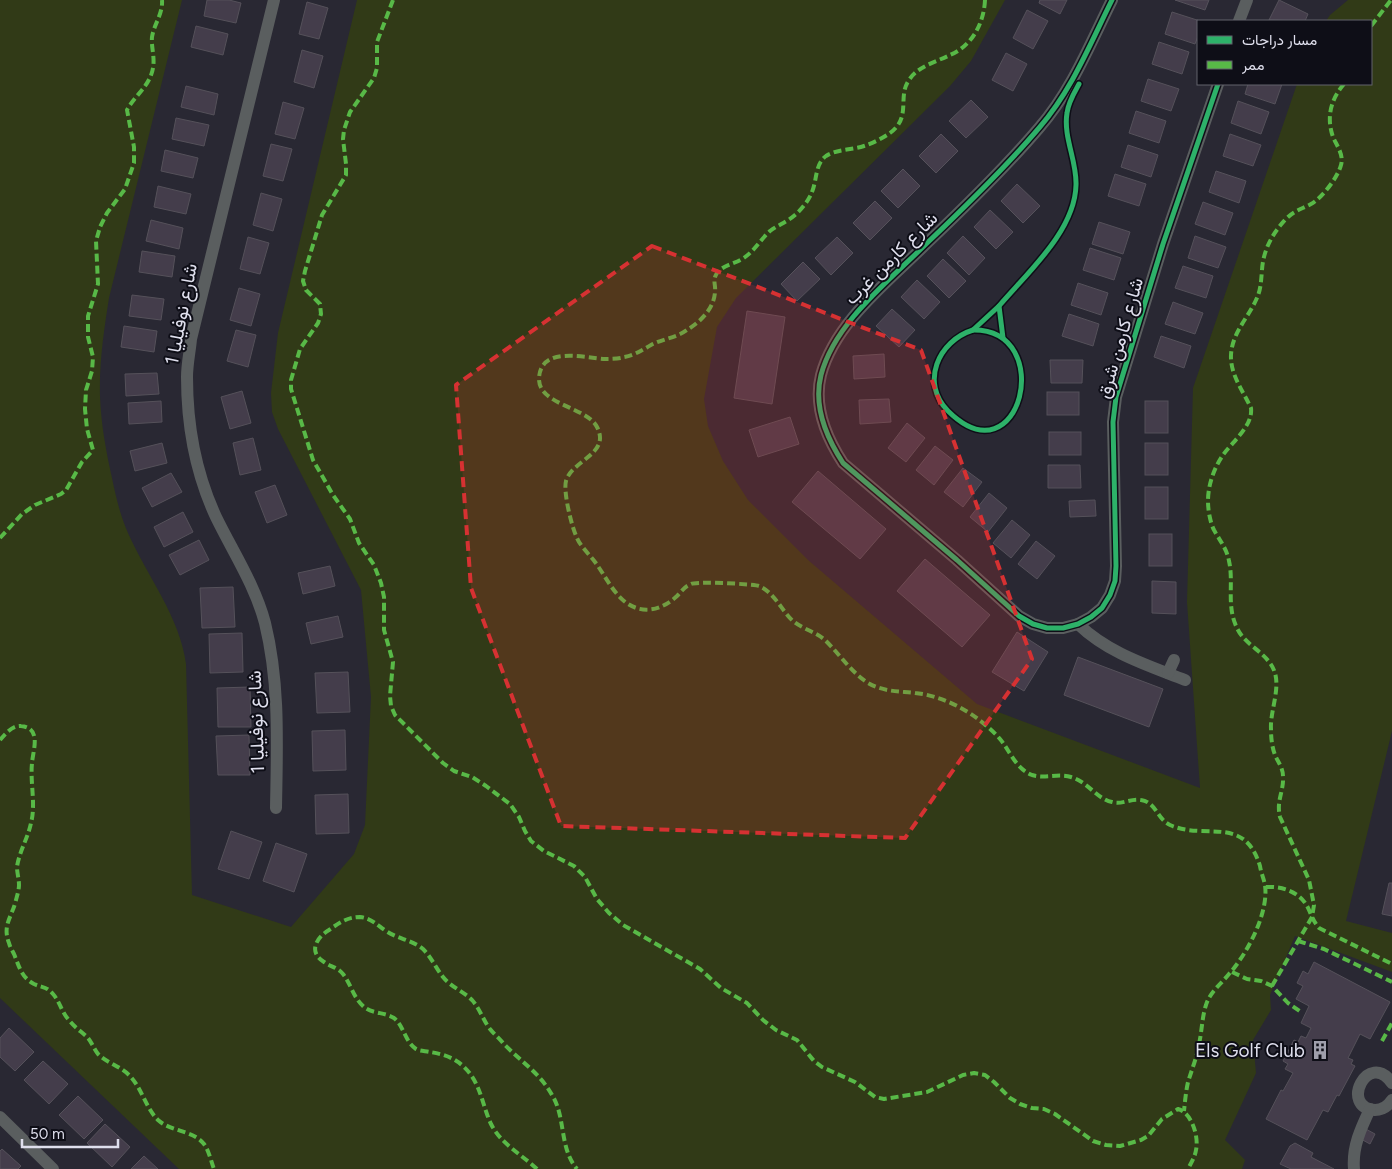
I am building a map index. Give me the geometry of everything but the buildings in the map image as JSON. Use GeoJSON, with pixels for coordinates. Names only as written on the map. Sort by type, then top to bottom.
{"type":"FeatureCollection","features":[{"type":"Feature","properties":{"kind":"street","name":"شارع نوفيليا 1"},"geometry":{"type":"LineString","coordinates":[[274,0],[191,339],[187,376],[190,421],[194,447],[203,482],[215,515],[252,587],[264,622],[272,658],[276,695],[276,808]]}},
{"type":"Feature","properties":{"kind":"street","name":"شارع كارمن غرب"},"geometry":{"type":"LineString","coordinates":[[1078,624],[1063,628],[1047,628],[1032,624],[1019,616],[950,554],[854,474],[843,463],[825,431],[820,413],[819,394],[821,375],[827,358],[844,327],[948,223],[1048,117],[1074,78],[1112,0]]}},
{"type":"Feature","properties":{"kind":"street"},"geometry":{"type":"LineString","coordinates":[[1239,20],[1247,0]]}},
{"type":"Feature","properties":{"kind":"street","name":"شارع كارمن شرق"},"geometry":{"type":"LineString","coordinates":[[1078,624],[1102,608],[1110,595],[1115,581],[1113,422],[1116,397],[1163,244],[1218,85]]}},
{"type":"Feature","properties":{"kind":"street"},"geometry":{"type":"LineString","coordinates":[[1078,624],[1088,634],[1111,650],[1185,680]]}},
{"type":"Feature","properties":{"kind":"street"},"geometry":{"type":"LineString","coordinates":[[1168,673],[1174,660]]}},
{"type":"Feature","properties":{"kind":"street"},"geometry":{"type":"LineString","coordinates":[[1392,1083],[1389,1078],[1379,1074],[1369,1074],[1362,1079],[1358,1092],[1359,1099],[1370,1109],[1384,1108],[1392,1100]]}},
{"type":"Feature","properties":{"kind":"street"},"geometry":{"type":"LineString","coordinates":[[1354,1169],[1354,1151],[1358,1136],[1370,1109]]}},
{"type":"Feature","properties":{"kind":"street"},"geometry":{"type":"LineString","coordinates":[[0,1117],[53,1169]]}},
{"type":"Feature","properties":{"kind":"highlighted area"},"geometry":{"type":"Polygon","coordinates":[[[652,246],[921,350],[1032,659],[905,838],[561,826],[471,588],[456,385],[652,246]]]}},
{"type":"Feature","properties":{"kind":"green space"},"geometry":{"type":"Polygon","coordinates":[[[0,0],[182,0],[109,298],[100,371],[103,427],[118,506],[128,533],[170,613],[183,647],[186,664],[192,895],[291,927],[354,854],[365,825],[371,697],[361,590],[278,429],[272,412],[271,393],[278,333],[357,0],[1005,0],[971,61],[950,86],[736,298],[717,327],[704,399],[708,426],[723,461],[748,500],[808,560],[977,704],[1200,788],[1187,602],[1193,388],[1297,85],[1372,85],[1372,20],[1327,20],[1348,0],[1392,0],[1392,731],[1346,921],[1392,933],[1392,972],[1295,936],[1270,995],[1271,1010],[1253,1040],[1256,1073],[1225,1140],[1245,1160],[1242,1169],[179,1169],[0,998],[0,0]]]}},
{"type":"Feature","properties":{"kind":"marked path"},"geometry":{"type":"LineString","coordinates":[[0,538],[22,514],[35,505],[66,490],[82,462],[93,450],[87,429],[85,409],[86,390],[92,371],[93,357],[88,337],[88,316],[98,284],[96,241],[107,213],[125,189],[134,163],[134,147],[127,110],[146,85],[151,74],[153,64],[152,37],[161,10],[162,0]]}},
{"type":"Feature","properties":{"kind":"marked path"},"geometry":{"type":"LineString","coordinates":[[393,0],[377,42],[377,68],[374,78],[350,112],[344,130],[346,175],[322,215],[305,271],[303,281],[306,290],[320,304],[321,314],[318,323],[300,349],[291,380],[291,389],[313,460],[333,495],[350,519],[359,543],[374,565],[381,583],[384,597],[384,630],[393,662],[390,696],[391,706],[395,715],[443,763],[454,771],[472,777],[510,804],[531,841],[544,851],[574,866],[585,877],[597,899],[623,925],[700,969],[721,988],[747,1003],[763,1020],[776,1030],[797,1040],[814,1061],[822,1067],[855,1082],[875,1097],[884,1099],[927,1092],[963,1075],[974,1073],[985,1075],[1010,1098],[1020,1104],[1044,1109],[1055,1114],[1093,1141],[1106,1145],[1120,1146],[1141,1140],[1148,1136],[1162,1119],[1178,1109],[1183,1111],[1191,1120],[1195,1132],[1197,1145],[1193,1160],[1188,1169]]}},
{"type":"Feature","properties":{"kind":"marked path"},"geometry":{"type":"LineString","coordinates":[[985,0],[979,25],[965,46],[917,71],[909,80],[904,93],[903,114],[897,127],[881,139],[859,147],[835,152],[822,159],[811,195],[800,210],[770,231],[746,256],[722,268],[717,273],[712,304],[697,323],[678,335],[622,358],[555,357],[547,361],[541,368],[539,379],[541,388],[547,395],[592,420],[597,427],[600,436],[599,444],[575,468],[566,481],[567,501],[575,533],[579,541],[624,601],[644,610],[664,605],[687,586],[695,583],[759,586],[774,597],[793,621],[822,638],[862,679],[885,690],[932,696],[964,710],[981,721],[995,734],[1017,764],[1026,772],[1037,776],[1061,776],[1077,779],[1097,794],[1116,803],[1137,800],[1146,801],[1170,825],[1197,831],[1234,834],[1244,840],[1253,850],[1265,885],[1264,908],[1243,956],[1213,992],[1206,1005],[1197,1054],[1188,1082],[1184,1111]]}},
{"type":"Feature","properties":{"kind":"marked path"},"geometry":{"type":"LineString","coordinates":[[1372,25],[1391,0]]}},
{"type":"Feature","properties":{"kind":"marked path"},"geometry":{"type":"LineString","coordinates":[[1272,986],[1312,917],[1314,905],[1309,880],[1280,817],[1279,806],[1283,773],[1274,752],[1271,732],[1276,687],[1275,673],[1268,660],[1245,640],[1237,628],[1231,603],[1229,561],[1225,549],[1211,523],[1208,495],[1210,483],[1217,465],[1242,433],[1251,415],[1251,408],[1238,382],[1231,362],[1234,340],[1258,296],[1264,256],[1272,237],[1288,217],[1320,197],[1339,170],[1342,158],[1331,130],[1330,115],[1333,102],[1343,85]]}},
{"type":"Feature","properties":{"kind":"marked path"},"geometry":{"type":"LineString","coordinates":[[0,740],[12,728],[18,726],[32,731],[35,740],[32,763],[32,816],[30,829],[18,861],[19,889],[7,926],[7,937],[21,971],[34,984],[51,991],[67,1017],[88,1038],[98,1054],[129,1075],[158,1120],[169,1127],[194,1136],[204,1144],[214,1169]]}},
{"type":"Feature","properties":{"kind":"marked path"},"geometry":{"type":"LineString","coordinates":[[1266,887],[1286,889],[1297,895],[1306,904],[1319,928],[1392,964]]}},
{"type":"Feature","properties":{"kind":"marked path"},"geometry":{"type":"LineString","coordinates":[[537,1169],[506,1143],[495,1131],[478,1087],[464,1067],[448,1057],[421,1051],[412,1046],[394,1018],[366,1009],[357,999],[343,974],[319,958],[315,950],[317,941],[324,933],[343,921],[360,917],[371,920],[391,934],[423,949],[443,977],[472,1000],[492,1031],[547,1087],[559,1113],[567,1152],[577,1169]]}},
{"type":"Feature","properties":{"kind":"marked path"},"geometry":{"type":"LineString","coordinates":[[1298,941],[1324,949],[1392,982]]}},
{"type":"Feature","properties":{"kind":"marked path"},"geometry":{"type":"LineString","coordinates":[[1232,972],[1247,979],[1261,981],[1272,986],[1288,1003],[1301,1012]]}},
{"type":"Feature","properties":{"kind":"marked path"},"geometry":{"type":"LineString","coordinates":[[1382,1041],[1392,1023]]}},
{"type":"Feature","properties":{"kind":"cycle path"},"geometry":{"type":"LineString","coordinates":[[1112,0],[1080,66],[1051,113],[999,173],[880,288],[851,320],[838,337],[828,356],[819,387],[820,410],[826,432],[843,463],[957,560],[1019,616],[1033,624],[1047,628],[1063,628],[1078,624],[1102,608],[1110,595],[1115,581],[1113,422],[1116,397],[1163,244],[1218,85]]}},
{"type":"Feature","properties":{"kind":"cycle path"},"geometry":{"type":"LineString","coordinates":[[999,306],[1059,235],[1074,202],[1076,176],[1066,122],[1069,106],[1079,84]]}},
{"type":"Feature","properties":{"kind":"cycle path"},"geometry":{"type":"LineString","coordinates":[[973,330],[999,306],[1003,338]]}},
{"type":"Feature","properties":{"kind":"cycle path"},"geometry":{"type":"LineString","coordinates":[[973,330],[999,336],[1015,352],[1021,374],[1019,397],[1010,417],[995,429],[973,428],[948,411],[940,400],[935,388],[934,376],[942,353],[950,343],[961,335],[973,330]]}},
{"type":"Feature","properties":{"kind":"place","name":"Els Golf Club"},"geometry":{"type":"Point","coordinates":[1320,1050]}}]}
